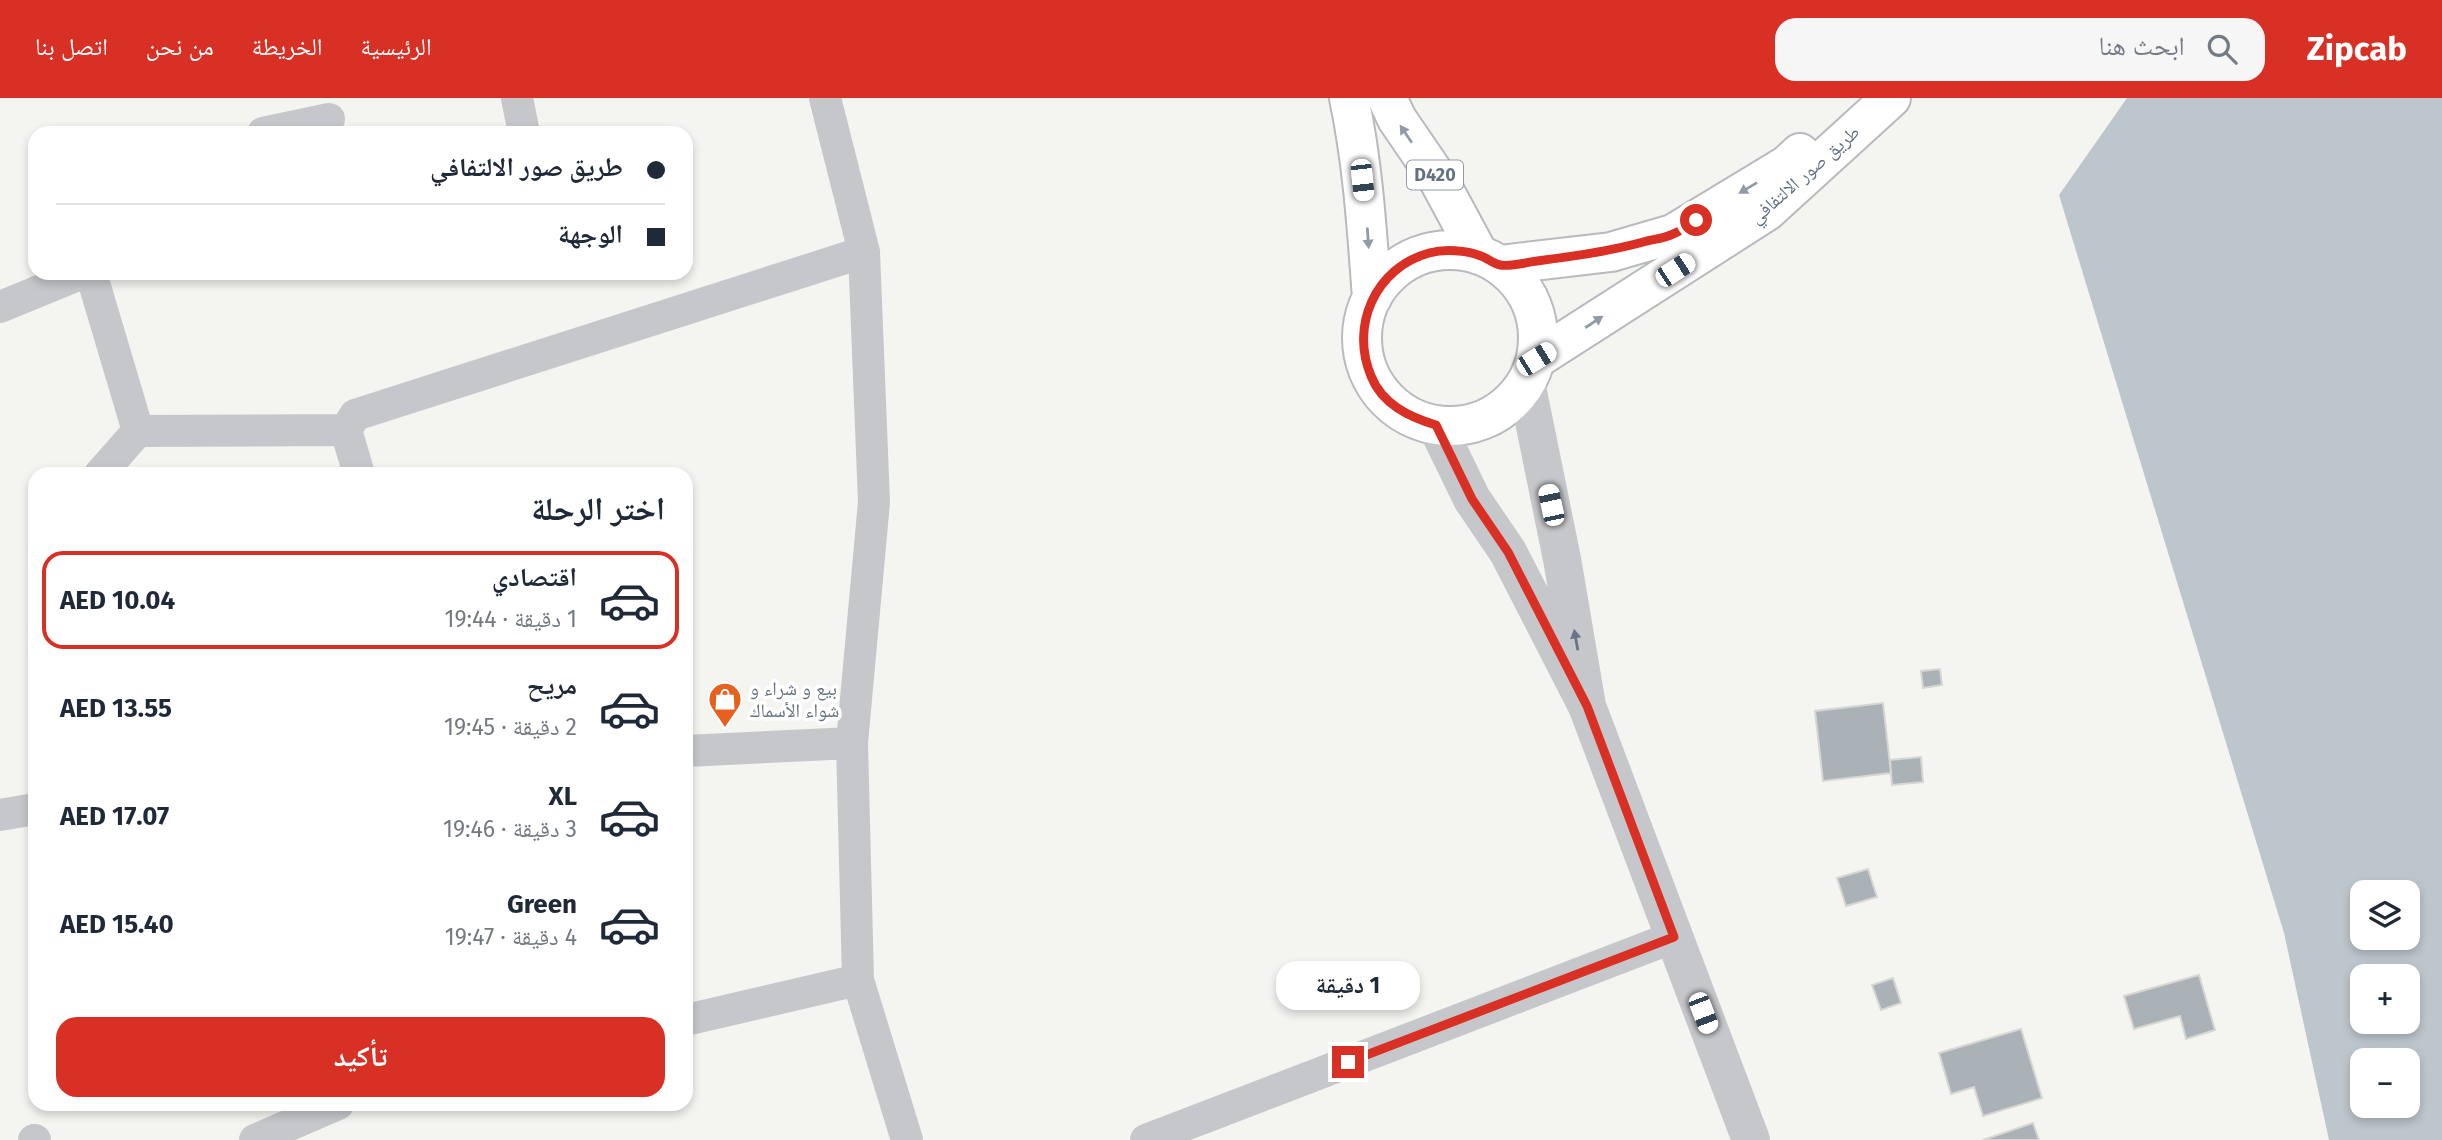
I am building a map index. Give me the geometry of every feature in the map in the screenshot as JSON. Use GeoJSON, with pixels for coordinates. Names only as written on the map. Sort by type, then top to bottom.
{"type":"FeatureCollection","features":[{"type":"Feature","properties":{"kind":"main road"},"geometry":{"type":"LineString","coordinates":[[1349,98],[1358,147],[1372,298]]}},
{"type":"Feature","properties":{"kind":"main road","name":"D420"},"geometry":{"type":"LineString","coordinates":[[1387,98],[1397,119],[1490,260],[1520,283],[1533,306],[1538,332],[1531,370]]}},
{"type":"Feature","properties":{"kind":"main road","name":"طريق صور الالتفافي"},"geometry":{"type":"LineString","coordinates":[[1490,260],[1611,252],[1673,234],[1787,165],[1857,98]]}},
{"type":"Feature","properties":{"kind":"main road","name":"طريق صور الالتفافي"},"geometry":{"type":"LineString","coordinates":[[1531,370],[1767,211],[1891,98]]}},
{"type":"Feature","properties":{"kind":"main road"},"geometry":{"type":"LineString","coordinates":[[1490,260],[1454,250],[1429,253],[1406,262],[1386,278],[1372,298],[1363,325],[1363,352],[1371,378],[1388,401],[1410,417],[1436,425],[1462,426],[1488,418],[1510,403],[1531,370]]}},
{"type":"Feature","properties":{"kind":"street"},"geometry":{"type":"LineString","coordinates":[[517,98],[523,126]]}},
{"type":"Feature","properties":{"kind":"street"},"geometry":{"type":"LineString","coordinates":[[825,98],[864,252],[874,502],[852,743],[858,980],[907,1140]]}},
{"type":"Feature","properties":{"kind":"street"},"geometry":{"type":"LineString","coordinates":[[293,126],[331,117]]}},
{"type":"Feature","properties":{"kind":"street"},"geometry":{"type":"LineString","coordinates":[[357,467],[346,430],[355,415],[864,252]]}},
{"type":"Feature","properties":{"kind":"street"},"geometry":{"type":"LineString","coordinates":[[0,307],[66,280]]}},
{"type":"Feature","properties":{"kind":"street"},"geometry":{"type":"LineString","coordinates":[[94,280],[138,431]]}},
{"type":"Feature","properties":{"kind":"street"},"geometry":{"type":"LineString","coordinates":[[1531,370],[1587,706]]}},
{"type":"Feature","properties":{"kind":"street"},"geometry":{"type":"LineString","coordinates":[[1436,425],[1472,499],[1508,552],[1587,706],[1751,1140]]}},
{"type":"Feature","properties":{"kind":"street"},"geometry":{"type":"LineString","coordinates":[[106,467],[138,431],[346,430]]}},
{"type":"Feature","properties":{"kind":"street"},"geometry":{"type":"LineString","coordinates":[[693,751],[852,743]]}},
{"type":"Feature","properties":{"kind":"street"},"geometry":{"type":"LineString","coordinates":[[0,815],[28,810]]}},
{"type":"Feature","properties":{"kind":"street"},"geometry":{"type":"LineString","coordinates":[[1146,1140],[1674,937]]}},
{"type":"Feature","properties":{"kind":"street"},"geometry":{"type":"LineString","coordinates":[[693,1018],[858,980]]}},
{"type":"Feature","properties":{"kind":"street"},"geometry":{"type":"LineString","coordinates":[[255,1140],[322,1111]]}},
{"type":"Feature","properties":{"kind":"shaded area"},"geometry":{"type":"Polygon","coordinates":[[[2127,98],[2442,98],[2442,1140],[2329,1140],[2284,933],[2059,195],[2127,98]]]}},
{"type":"Feature","properties":{"kind":"building"},"geometry":{"type":"Polygon","coordinates":[[[1940,669],[1942,685],[1923,688],[1921,671],[1940,669]]]}},
{"type":"Feature","properties":{"kind":"building"},"geometry":{"type":"Polygon","coordinates":[[[1883,703],[1891,773],[1823,781],[1815,711],[1883,703]]]}},
{"type":"Feature","properties":{"kind":"building"},"geometry":{"type":"Polygon","coordinates":[[[1921,757],[1923,782],[1892,785],[1890,760],[1921,757]]]}},
{"type":"Feature","properties":{"kind":"building"},"geometry":{"type":"Polygon","coordinates":[[[1868,869],[1877,897],[1846,906],[1837,878],[1868,869]]]}},
{"type":"Feature","properties":{"kind":"building"},"geometry":{"type":"Polygon","coordinates":[[[2199,975],[2215,1030],[2186,1039],[2180,1016],[2134,1029],[2124,996],[2199,975]]]}},
{"type":"Feature","properties":{"kind":"building"},"geometry":{"type":"Polygon","coordinates":[[[1893,978],[1901,1003],[1881,1010],[1872,985],[1893,978]]]}},
{"type":"Feature","properties":{"kind":"building"},"geometry":{"type":"Polygon","coordinates":[[[2021,1029],[2042,1098],[1983,1116],[1974,1087],[1951,1094],[1939,1053],[2021,1029]]]}},
{"type":"Feature","properties":{"kind":"building"},"geometry":{"type":"Polygon","coordinates":[[[2033,1123],[2039,1140],[1983,1140],[2033,1123]]]}},
{"type":"Feature","properties":{"kind":"place","name":"بيع و شراء و شواء الأسماك"},"geometry":{"type":"Point","coordinates":[725,729]}},
{"type":"Feature","properties":{"kind":"route"},"geometry":{"type":"LineString","coordinates":[[1348,1062],[1674,937],[1587,706],[1508,552],[1472,499],[1436,425],[1410,417],[1388,401],[1371,378],[1363,352],[1363,325],[1372,298],[1386,278],[1406,262],[1429,253],[1454,250],[1479,255],[1500,265],[1611,252],[1673,234],[1696,220]]}}]}
